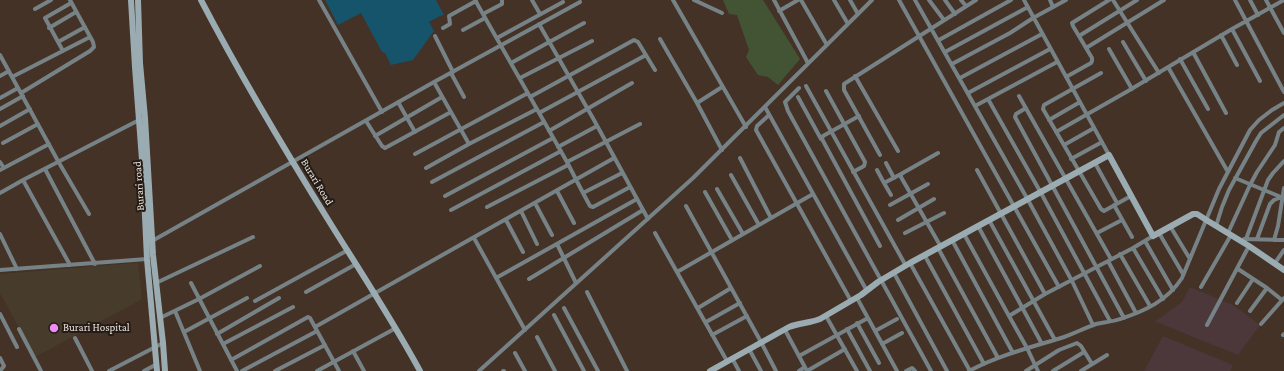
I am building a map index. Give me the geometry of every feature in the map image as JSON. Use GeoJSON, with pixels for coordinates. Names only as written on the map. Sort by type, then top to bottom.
{"type":"FeatureCollection","features":[{"type":"Feature","properties":{"kind":"main road","name":"Burari road"},"geometry":{"type":"LineString","coordinates":[[131,0],[142,119]]}},
{"type":"Feature","properties":{"kind":"main road","name":"Burari road"},"geometry":{"type":"LineString","coordinates":[[138,0],[142,119],[149,241],[156,283],[165,371]]}},
{"type":"Feature","properties":{"kind":"main road","name":"Burari Road"},"geometry":{"type":"LineString","coordinates":[[201,0],[293,162],[396,328],[420,371]]}},
{"type":"Feature","properties":{"kind":"main road"},"geometry":{"type":"LineString","coordinates":[[710,371],[794,325],[815,322],[854,300],[880,281],[952,240],[1109,155],[1131,196],[1156,234],[1193,214],[1200,215],[1210,223],[1250,246],[1284,270]]}},
{"type":"Feature","properties":{"kind":"main road","name":"Burari road"},"geometry":{"type":"LineString","coordinates":[[149,241],[147,259],[157,368]]}},
{"type":"Feature","properties":{"kind":"street"},"geometry":{"type":"LineString","coordinates":[[34,9],[51,0]]}},
{"type":"Feature","properties":{"kind":"street"},"geometry":{"type":"LineString","coordinates":[[319,0],[382,112]]}},
{"type":"Feature","properties":{"kind":"street"},"geometry":{"type":"LineString","coordinates":[[443,28],[450,24],[449,16],[475,0],[520,78],[590,206],[593,207],[630,187]]}},
{"type":"Feature","properties":{"kind":"street"},"geometry":{"type":"LineString","coordinates":[[463,30],[502,4],[502,0]]}},
{"type":"Feature","properties":{"kind":"street"},"geometry":{"type":"LineString","coordinates":[[532,0],[540,14]]}},
{"type":"Feature","properties":{"kind":"street"},"geometry":{"type":"LineString","coordinates":[[673,0],[746,127]]}},
{"type":"Feature","properties":{"kind":"street"},"geometry":{"type":"LineString","coordinates":[[694,0],[722,13]]}},
{"type":"Feature","properties":{"kind":"street"},"geometry":{"type":"LineString","coordinates":[[774,0],[808,63]]}},
{"type":"Feature","properties":{"kind":"street"},"geometry":{"type":"LineString","coordinates":[[779,10],[798,0]]}},
{"type":"Feature","properties":{"kind":"street"},"geometry":{"type":"LineString","coordinates":[[801,0],[827,45]]}},
{"type":"Feature","properties":{"kind":"street"},"geometry":{"type":"LineString","coordinates":[[834,0],[848,24]]}},
{"type":"Feature","properties":{"kind":"street"},"geometry":{"type":"LineString","coordinates":[[850,0],[858,14]]}},
{"type":"Feature","properties":{"kind":"street"},"geometry":{"type":"LineString","coordinates":[[864,0],[867,5]]}},
{"type":"Feature","properties":{"kind":"street"},"geometry":{"type":"LineString","coordinates":[[872,0],[808,63],[767,111],[756,130],[796,203],[854,300],[868,318],[897,371]]}},
{"type":"Feature","properties":{"kind":"street"},"geometry":{"type":"LineString","coordinates":[[899,0],[1059,287]]}},
{"type":"Feature","properties":{"kind":"street"},"geometry":{"type":"LineString","coordinates":[[916,0],[1028,200],[1072,281],[1093,325]]}},
{"type":"Feature","properties":{"kind":"street"},"geometry":{"type":"LineString","coordinates":[[929,0],[944,20]]}},
{"type":"Feature","properties":{"kind":"street"},"geometry":{"type":"LineString","coordinates":[[945,0],[955,14]]}},
{"type":"Feature","properties":{"kind":"street"},"geometry":{"type":"LineString","coordinates":[[962,0],[966,6]]}},
{"type":"Feature","properties":{"kind":"street"},"geometry":{"type":"LineString","coordinates":[[880,155],[858,116],[844,86],[846,81],[976,0]]}},
{"type":"Feature","properties":{"kind":"street"},"geometry":{"type":"LineString","coordinates":[[939,40],[1011,0]]}},
{"type":"Feature","properties":{"kind":"street"},"geometry":{"type":"LineString","coordinates":[[1024,0],[1109,155]]}},
{"type":"Feature","properties":{"kind":"street"},"geometry":{"type":"LineString","coordinates":[[1050,0],[1053,7]]}},
{"type":"Feature","properties":{"kind":"street"},"geometry":{"type":"LineString","coordinates":[[952,64],[1010,33],[1033,18],[1066,0]]}},
{"type":"Feature","properties":{"kind":"street"},"geometry":{"type":"LineString","coordinates":[[1066,76],[1091,63],[1092,61],[1092,58],[1072,25],[1073,22],[1110,0]]}},
{"type":"Feature","properties":{"kind":"street"},"geometry":{"type":"LineString","coordinates":[[1113,0],[1159,73]]}},
{"type":"Feature","properties":{"kind":"street"},"geometry":{"type":"LineString","coordinates":[[1079,36],[1137,0]]}},
{"type":"Feature","properties":{"kind":"street"},"geometry":{"type":"LineString","coordinates":[[1086,48],[1164,0]]}},
{"type":"Feature","properties":{"kind":"street"},"geometry":{"type":"LineString","coordinates":[[1235,0],[1284,92]]}},
{"type":"Feature","properties":{"kind":"street"},"geometry":{"type":"LineString","coordinates":[[1250,0],[1258,14]]}},
{"type":"Feature","properties":{"kind":"street"},"geometry":{"type":"LineString","coordinates":[[1266,0],[1284,33]]}},
{"type":"Feature","properties":{"kind":"street"},"geometry":{"type":"LineString","coordinates":[[1056,132],[1146,81],[1221,35],[1284,0]]}},
{"type":"Feature","properties":{"kind":"street"},"geometry":{"type":"LineString","coordinates":[[0,109],[92,49],[94,45],[70,1],[45,18],[49,28],[63,51]]}},
{"type":"Feature","properties":{"kind":"street"},"geometry":{"type":"LineString","coordinates":[[497,38],[562,1],[567,10]]}},
{"type":"Feature","properties":{"kind":"street"},"geometry":{"type":"LineString","coordinates":[[149,241],[580,2]]}},
{"type":"Feature","properties":{"kind":"street"},"geometry":{"type":"LineString","coordinates":[[945,52],[1028,7]]}},
{"type":"Feature","properties":{"kind":"street"},"geometry":{"type":"LineString","coordinates":[[49,28],[76,12]]}},
{"type":"Feature","properties":{"kind":"street"},"geometry":{"type":"LineString","coordinates":[[511,63],[584,23]]}},
{"type":"Feature","properties":{"kind":"street"},"geometry":{"type":"LineString","coordinates":[[539,24],[648,219]]}},
{"type":"Feature","properties":{"kind":"street"},"geometry":{"type":"LineString","coordinates":[[58,42],[85,27]]}},
{"type":"Feature","properties":{"kind":"street"},"geometry":{"type":"LineString","coordinates":[[1232,29],[1260,81]]}},
{"type":"Feature","properties":{"kind":"street"},"geometry":{"type":"LineString","coordinates":[[960,78],[1042,34]]}},
{"type":"Feature","properties":{"kind":"street"},"geometry":{"type":"LineString","coordinates":[[1221,35],[1237,65]]}},
{"type":"Feature","properties":{"kind":"street"},"geometry":{"type":"LineString","coordinates":[[435,36],[464,97]]}},
{"type":"Feature","properties":{"kind":"street"},"geometry":{"type":"LineString","coordinates":[[12,77],[90,37]]}},
{"type":"Feature","properties":{"kind":"street"},"geometry":{"type":"LineString","coordinates":[[415,154],[460,129],[568,76],[634,40],[638,42],[655,70]]}},
{"type":"Feature","properties":{"kind":"street"},"geometry":{"type":"LineString","coordinates":[[660,40],[697,103],[722,150]]}},
{"type":"Feature","properties":{"kind":"street"},"geometry":{"type":"LineString","coordinates":[[520,78],[592,41]]}},
{"type":"Feature","properties":{"kind":"street"},"geometry":{"type":"LineString","coordinates":[[1123,42],[1146,81]]}},
{"type":"Feature","properties":{"kind":"street"},"geometry":{"type":"LineString","coordinates":[[968,93],[1050,49]]}},
{"type":"Feature","properties":{"kind":"street"},"geometry":{"type":"LineString","coordinates":[[1110,49],[1132,89]]}},
{"type":"Feature","properties":{"kind":"street"},"geometry":{"type":"LineString","coordinates":[[1193,52],[1226,114]]}},
{"type":"Feature","properties":{"kind":"street"},"geometry":{"type":"LineString","coordinates":[[426,168],[469,144],[538,111],[646,55]]}},
{"type":"Feature","properties":{"kind":"street"},"geometry":{"type":"LineString","coordinates":[[0,56],[58,162],[89,214]]}},
{"type":"Feature","properties":{"kind":"street"},"geometry":{"type":"LineString","coordinates":[[1180,59],[1208,109]]}},
{"type":"Feature","properties":{"kind":"street"},"geometry":{"type":"LineString","coordinates":[[975,106],[1057,62]]}},
{"type":"Feature","properties":{"kind":"street"},"geometry":{"type":"LineString","coordinates":[[1168,67],[1228,172]]}},
{"type":"Feature","properties":{"kind":"street"},"geometry":{"type":"LineString","coordinates":[[0,76],[9,71]]}},
{"type":"Feature","properties":{"kind":"street"},"geometry":{"type":"LineString","coordinates":[[1101,73],[1044,105],[1043,109],[1101,209],[1104,211],[1131,196]]}},
{"type":"Feature","properties":{"kind":"street"},"geometry":{"type":"LineString","coordinates":[[855,76],[898,151]]}},
{"type":"Feature","properties":{"kind":"street"},"geometry":{"type":"LineString","coordinates":[[434,82],[469,144]]}},
{"type":"Feature","properties":{"kind":"street"},"geometry":{"type":"LineString","coordinates":[[549,131],[587,108],[632,84]]}},
{"type":"Feature","properties":{"kind":"street"},"geometry":{"type":"LineString","coordinates":[[806,86],[853,172],[970,371],[998,358],[1028,350],[1093,325],[1124,318],[1163,300],[1173,290],[1183,274],[1210,223],[1222,207],[1235,178],[1261,133],[1284,115]]}},
{"type":"Feature","properties":{"kind":"street"},"geometry":{"type":"LineString","coordinates":[[697,103],[722,87]]}},
{"type":"Feature","properties":{"kind":"street"},"geometry":{"type":"LineString","coordinates":[[0,98],[18,88]]}},
{"type":"Feature","properties":{"kind":"street"},"geometry":{"type":"LineString","coordinates":[[800,88],[786,100],[786,106],[880,281],[931,371]]}},
{"type":"Feature","properties":{"kind":"street"},"geometry":{"type":"LineString","coordinates":[[826,91],[865,162],[864,166],[853,172]]}},
{"type":"Feature","properties":{"kind":"street"},"geometry":{"type":"LineString","coordinates":[[1019,96],[1097,233],[1136,312]]}},
{"type":"Feature","properties":{"kind":"street"},"geometry":{"type":"LineString","coordinates":[[375,136],[442,97]]}},
{"type":"Feature","properties":{"kind":"street"},"geometry":{"type":"LineString","coordinates":[[798,97],[880,246]]}},
{"type":"Feature","properties":{"kind":"street"},"geometry":{"type":"LineString","coordinates":[[988,99],[1110,321]]}},
{"type":"Feature","properties":{"kind":"street"},"geometry":{"type":"LineString","coordinates":[[398,102],[415,132]]}},
{"type":"Feature","properties":{"kind":"street"},"geometry":{"type":"LineString","coordinates":[[1049,120],[1080,102]]}},
{"type":"Feature","properties":{"kind":"street"},"geometry":{"type":"LineString","coordinates":[[1210,223],[1228,172],[1250,130],[1259,120],[1284,103]]}},
{"type":"Feature","properties":{"kind":"street"},"geometry":{"type":"LineString","coordinates":[[1026,108],[1016,114],[1015,117],[1124,318]]}},
{"type":"Feature","properties":{"kind":"street"},"geometry":{"type":"LineString","coordinates":[[0,126],[30,110]]}},
{"type":"Feature","properties":{"kind":"street"},"geometry":{"type":"LineString","coordinates":[[479,371],[693,178],[746,127],[767,111]]}},
{"type":"Feature","properties":{"kind":"street"},"geometry":{"type":"LineString","coordinates":[[767,111],[868,291]]}},
{"type":"Feature","properties":{"kind":"street"},"geometry":{"type":"LineString","coordinates":[[366,121],[382,146],[385,148],[451,112]]}},
{"type":"Feature","properties":{"kind":"street"},"geometry":{"type":"LineString","coordinates":[[822,139],[823,136],[858,116]]}},
{"type":"Feature","properties":{"kind":"street"},"geometry":{"type":"LineString","coordinates":[[0,193],[142,119]]}},
{"type":"Feature","properties":{"kind":"street"},"geometry":{"type":"LineString","coordinates":[[432,182],[544,122]]}},
{"type":"Feature","properties":{"kind":"street"},"geometry":{"type":"LineString","coordinates":[[3,143],[38,124]]}},
{"type":"Feature","properties":{"kind":"street"},"geometry":{"type":"LineString","coordinates":[[487,207],[640,124]]}},
{"type":"Feature","properties":{"kind":"street"},"geometry":{"type":"LineString","coordinates":[[450,210],[597,126]]}},
{"type":"Feature","properties":{"kind":"street"},"geometry":{"type":"LineString","coordinates":[[1064,145],[1094,128]]}},
{"type":"Feature","properties":{"kind":"street"},"geometry":{"type":"LineString","coordinates":[[1201,287],[1229,234],[1250,185],[1275,145],[1279,132],[1284,128]]}},
{"type":"Feature","properties":{"kind":"street"},"geometry":{"type":"LineString","coordinates":[[445,196],[553,138]]}},
{"type":"Feature","properties":{"kind":"street"},"geometry":{"type":"LineString","coordinates":[[1071,159],[1102,142]]}},
{"type":"Feature","properties":{"kind":"street"},"geometry":{"type":"LineString","coordinates":[[0,162],[2,169],[49,144]]}},
{"type":"Feature","properties":{"kind":"street"},"geometry":{"type":"LineString","coordinates":[[884,183],[938,153]]}},
{"type":"Feature","properties":{"kind":"street"},"geometry":{"type":"LineString","coordinates":[[242,371],[614,158]]}},
{"type":"Feature","properties":{"kind":"street"},"geometry":{"type":"LineString","coordinates":[[740,158],[771,218]]}},
{"type":"Feature","properties":{"kind":"street"},"geometry":{"type":"LineString","coordinates":[[1246,239],[1268,180],[1284,161]]}},
{"type":"Feature","properties":{"kind":"street"},"geometry":{"type":"LineString","coordinates":[[886,163],[894,178]]}},
{"type":"Feature","properties":{"kind":"street"},"geometry":{"type":"LineString","coordinates":[[1095,163],[1116,204],[1122,220],[1132,237]]}},
{"type":"Feature","properties":{"kind":"street"},"geometry":{"type":"LineString","coordinates":[[45,169],[95,264]]}},
{"type":"Feature","properties":{"kind":"street"},"geometry":{"type":"LineString","coordinates":[[877,170],[891,195]]}},
{"type":"Feature","properties":{"kind":"street"},"geometry":{"type":"LineString","coordinates":[[977,170],[1002,213],[1045,294]]}},
{"type":"Feature","properties":{"kind":"street"},"geometry":{"type":"LineString","coordinates":[[903,172],[901,177],[927,222],[998,358]]}},
{"type":"Feature","properties":{"kind":"street"},"geometry":{"type":"LineString","coordinates":[[583,193],[622,173]]}},
{"type":"Feature","properties":{"kind":"street"},"geometry":{"type":"LineString","coordinates":[[732,175],[759,225]]}},
{"type":"Feature","properties":{"kind":"street"},"geometry":{"type":"LineString","coordinates":[[1235,178],[1282,197]]}},
{"type":"Feature","properties":{"kind":"street"},"geometry":{"type":"LineString","coordinates":[[23,180],[70,265]]}},
{"type":"Feature","properties":{"kind":"street"},"geometry":{"type":"LineString","coordinates":[[890,205],[928,184]]}},
{"type":"Feature","properties":{"kind":"street"},"geometry":{"type":"LineString","coordinates":[[1274,240],[1281,211],[1284,188]]}},
{"type":"Feature","properties":{"kind":"street"},"geometry":{"type":"LineString","coordinates":[[717,189],[743,234]]}},
{"type":"Feature","properties":{"kind":"street"},"geometry":{"type":"LineString","coordinates":[[557,191],[574,223]]}},
{"type":"Feature","properties":{"kind":"street"},"geometry":{"type":"LineString","coordinates":[[705,192],[732,240]]}},
{"type":"Feature","properties":{"kind":"street"},"geometry":{"type":"LineString","coordinates":[[677,272],[813,194]]}},
{"type":"Feature","properties":{"kind":"street"},"geometry":{"type":"LineString","coordinates":[[1257,240],[1270,204],[1274,200],[1282,197]]}},
{"type":"Feature","properties":{"kind":"street"},"geometry":{"type":"LineString","coordinates":[[496,278],[637,199]]}},
{"type":"Feature","properties":{"kind":"street"},"geometry":{"type":"LineString","coordinates":[[898,220],[934,199]]}},
{"type":"Feature","properties":{"kind":"street"},"geometry":{"type":"LineString","coordinates":[[535,203],[552,235]]}},
{"type":"Feature","properties":{"kind":"street"},"geometry":{"type":"LineString","coordinates":[[686,206],[762,342],[776,371]]}},
{"type":"Feature","properties":{"kind":"street"},"geometry":{"type":"LineString","coordinates":[[529,279],[643,210]]}},
{"type":"Feature","properties":{"kind":"street"},"geometry":{"type":"LineString","coordinates":[[521,211],[536,244]]}},
{"type":"Feature","properties":{"kind":"street"},"geometry":{"type":"LineString","coordinates":[[905,233],[944,212]]}},
{"type":"Feature","properties":{"kind":"street"},"geometry":{"type":"LineString","coordinates":[[506,220],[523,252]]}},
{"type":"Feature","properties":{"kind":"street"},"geometry":{"type":"LineString","coordinates":[[989,220],[1055,340]]}},
{"type":"Feature","properties":{"kind":"street"},"geometry":{"type":"LineString","coordinates":[[1097,233],[1122,220]]}},
{"type":"Feature","properties":{"kind":"street"},"geometry":{"type":"LineString","coordinates":[[978,226],[1042,344]]}},
{"type":"Feature","properties":{"kind":"street"},"geometry":{"type":"LineString","coordinates":[[1170,226],[1190,259]]}},
{"type":"Feature","properties":{"kind":"street"},"geometry":{"type":"LineString","coordinates":[[655,233],[712,335],[740,371]]}},
{"type":"Feature","properties":{"kind":"street"},"geometry":{"type":"LineString","coordinates":[[0,234],[17,269]]}},
{"type":"Feature","properties":{"kind":"street"},"geometry":{"type":"LineString","coordinates":[[964,234],[1038,371]]}},
{"type":"Feature","properties":{"kind":"street"},"geometry":{"type":"LineString","coordinates":[[1008,316],[1045,294],[1072,281],[1156,234],[1183,274]]}},
{"type":"Feature","properties":{"kind":"street"},"geometry":{"type":"LineString","coordinates":[[156,283],[252,237]]}},
{"type":"Feature","properties":{"kind":"street"},"geometry":{"type":"LineString","coordinates":[[474,238],[525,330]]}},
{"type":"Feature","properties":{"kind":"street"},"geometry":{"type":"LineString","coordinates":[[1237,238],[1284,240]]}},
{"type":"Feature","properties":{"kind":"street"},"geometry":{"type":"LineString","coordinates":[[952,240],[1013,353]]}},
{"type":"Feature","properties":{"kind":"street"},"geometry":{"type":"LineString","coordinates":[[1145,241],[1173,290]]}},
{"type":"Feature","properties":{"kind":"street"},"geometry":{"type":"LineString","coordinates":[[558,244],[576,283]]}},
{"type":"Feature","properties":{"kind":"street"},"geometry":{"type":"LineString","coordinates":[[1206,325],[1250,246]]}},
{"type":"Feature","properties":{"kind":"street"},"geometry":{"type":"LineString","coordinates":[[1133,248],[1163,300]]}},
{"type":"Feature","properties":{"kind":"street"},"geometry":{"type":"LineString","coordinates":[[255,301],[348,250]]}},
{"type":"Feature","properties":{"kind":"street"},"geometry":{"type":"LineString","coordinates":[[1275,263],[1284,250]]}},
{"type":"Feature","properties":{"kind":"street"},"geometry":{"type":"LineString","coordinates":[[1120,254],[1150,306]]}},
{"type":"Feature","properties":{"kind":"street"},"geometry":{"type":"LineString","coordinates":[[925,256],[984,364]]}},
{"type":"Feature","properties":{"kind":"street"},"geometry":{"type":"LineString","coordinates":[[0,270],[147,259]]}},
{"type":"Feature","properties":{"kind":"street"},"geometry":{"type":"LineString","coordinates":[[306,292],[356,264]]}},
{"type":"Feature","properties":{"kind":"street"},"geometry":{"type":"LineString","coordinates":[[160,318],[260,266]]}},
{"type":"Feature","properties":{"kind":"street"},"geometry":{"type":"LineString","coordinates":[[1238,269],[1283,299],[1261,324]]}},
{"type":"Feature","properties":{"kind":"street"},"geometry":{"type":"LineString","coordinates":[[894,273],[947,371]]}},
{"type":"Feature","properties":{"kind":"street"},"geometry":{"type":"LineString","coordinates":[[1237,303],[1253,279]]}},
{"type":"Feature","properties":{"kind":"street"},"geometry":{"type":"LineString","coordinates":[[191,283],[237,371]]}},
{"type":"Feature","properties":{"kind":"street"},"geometry":{"type":"LineString","coordinates":[[698,308],[731,288]]}},
{"type":"Feature","properties":{"kind":"street"},"geometry":{"type":"LineString","coordinates":[[1250,311],[1267,288]]}},
{"type":"Feature","properties":{"kind":"street"},"geometry":{"type":"LineString","coordinates":[[587,292],[627,371]]}},
{"type":"Feature","properties":{"kind":"street"},"geometry":{"type":"LineString","coordinates":[[184,332],[247,298]]}},
{"type":"Feature","properties":{"kind":"street"},"geometry":{"type":"LineString","coordinates":[[217,334],[279,298]]}},
{"type":"Feature","properties":{"kind":"street"},"geometry":{"type":"LineString","coordinates":[[706,322],[740,303]]}},
{"type":"Feature","properties":{"kind":"street"},"geometry":{"type":"LineString","coordinates":[[223,344],[293,307]]}},
{"type":"Feature","properties":{"kind":"street"},"geometry":{"type":"LineString","coordinates":[[564,308],[598,371]]}},
{"type":"Feature","properties":{"kind":"street"},"geometry":{"type":"LineString","coordinates":[[175,311],[200,371]]}},
{"type":"Feature","properties":{"kind":"street"},"geometry":{"type":"LineString","coordinates":[[0,314],[17,347]]}},
{"type":"Feature","properties":{"kind":"street"},"geometry":{"type":"LineString","coordinates":[[554,315],[584,371]]}},
{"type":"Feature","properties":{"kind":"street"},"geometry":{"type":"LineString","coordinates":[[712,335],[747,316]]}},
{"type":"Feature","properties":{"kind":"street"},"geometry":{"type":"LineString","coordinates":[[826,316],[857,371]]}},
{"type":"Feature","properties":{"kind":"street"},"geometry":{"type":"LineString","coordinates":[[231,360],[306,317],[310,318],[339,371]]}},
{"type":"Feature","properties":{"kind":"street"},"geometry":{"type":"LineString","coordinates":[[799,356],[868,318]]}},
{"type":"Feature","properties":{"kind":"street"},"geometry":{"type":"LineString","coordinates":[[875,331],[897,319]]}},
{"type":"Feature","properties":{"kind":"street"},"geometry":{"type":"LineString","coordinates":[[858,323],[879,363]]}},
{"type":"Feature","properties":{"kind":"street"},"geometry":{"type":"LineString","coordinates":[[317,371],[396,328]]}},
{"type":"Feature","properties":{"kind":"street"},"geometry":{"type":"LineString","coordinates":[[20,329],[41,371]]}},
{"type":"Feature","properties":{"kind":"street"},"geometry":{"type":"LineString","coordinates":[[847,329],[870,371]]}},
{"type":"Feature","properties":{"kind":"street"},"geometry":{"type":"LineString","coordinates":[[784,330],[807,371],[845,349]]}},
{"type":"Feature","properties":{"kind":"street"},"geometry":{"type":"LineString","coordinates":[[882,344],[902,333]]}},
{"type":"Feature","properties":{"kind":"street"},"geometry":{"type":"LineString","coordinates":[[75,338],[92,371]]}},
{"type":"Feature","properties":{"kind":"street"},"geometry":{"type":"LineString","coordinates":[[537,338],[555,371]]}},
{"type":"Feature","properties":{"kind":"street"},"geometry":{"type":"LineString","coordinates":[[109,371],[163,343]]}},
{"type":"Feature","properties":{"kind":"street"},"geometry":{"type":"LineString","coordinates":[[1026,371],[1059,350],[1074,343],[1079,343],[1092,364]]}},
{"type":"Feature","properties":{"kind":"street"},"geometry":{"type":"LineString","coordinates":[[275,371],[325,345]]}},
{"type":"Feature","properties":{"kind":"street"},"geometry":{"type":"LineString","coordinates":[[749,349],[761,371]]}},
{"type":"Feature","properties":{"kind":"street"},"geometry":{"type":"LineString","coordinates":[[353,351],[364,371]]}},
{"type":"Feature","properties":{"kind":"street"},"geometry":{"type":"LineString","coordinates":[[1053,371],[1084,352]]}},
{"type":"Feature","properties":{"kind":"street"},"geometry":{"type":"LineString","coordinates":[[515,354],[525,371]]}},
{"type":"Feature","properties":{"kind":"street"},"geometry":{"type":"LineString","coordinates":[[1082,371],[1107,355]]}},
{"type":"Feature","properties":{"kind":"street"},"geometry":{"type":"LineString","coordinates":[[0,358],[4,366],[0,371]]}},
{"type":"Feature","properties":{"kind":"street"},"geometry":{"type":"LineString","coordinates":[[798,371],[805,367]]}},
{"type":"Feature","properties":{"kind":"street"},"geometry":{"type":"LineString","coordinates":[[144,371],[157,368]]}},
{"type":"Feature","properties":{"kind":"street"},"geometry":{"type":"LineString","coordinates":[[906,371],[912,368],[915,371]]}},
{"type":"Feature","properties":{"kind":"shaded area","name":"Burari Hospital"},"geometry":{"type":"Polygon","coordinates":[[[138,263],[142,299],[35,357],[0,293],[0,274],[138,263]]]}},
{"type":"Feature","properties":{"kind":"shaded area"},"geometry":{"type":"Polygon","coordinates":[[[1190,287],[1233,305],[1260,325],[1238,355],[1154,321],[1182,302],[1190,287]]]}},
{"type":"Feature","properties":{"kind":"shaded area"},"geometry":{"type":"Polygon","coordinates":[[[1163,336],[1233,365],[1230,371],[1144,371],[1163,336]]]}},
{"type":"Feature","properties":{"kind":"green space"},"geometry":{"type":"Polygon","coordinates":[[[723,0],[763,0],[800,59],[778,85],[768,77],[758,75],[746,57],[749,50],[737,15],[729,14],[723,0]]]}},
{"type":"Feature","properties":{"kind":"water"},"geometry":{"type":"Polygon","coordinates":[[[325,0],[436,0],[444,15],[429,22],[434,31],[413,60],[391,65],[385,53],[382,52],[361,13],[338,25],[325,0]]]}},
{"type":"Feature","properties":{"kind":"place","name":"Burari Hospital"},"geometry":{"type":"Point","coordinates":[54,328]}}]}
